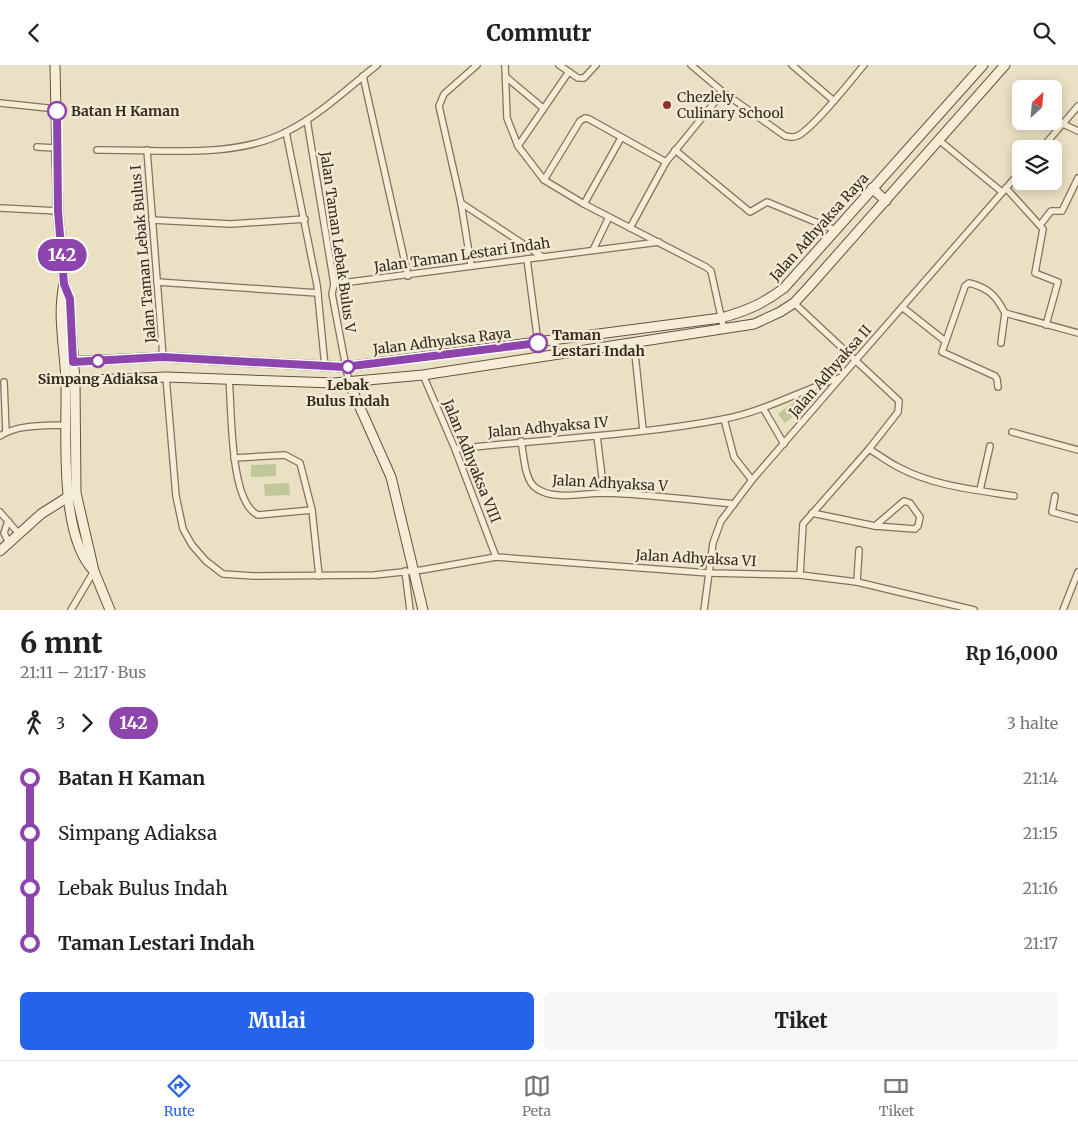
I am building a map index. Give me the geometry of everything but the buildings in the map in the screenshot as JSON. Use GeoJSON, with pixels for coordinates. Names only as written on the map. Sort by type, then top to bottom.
{"type":"FeatureCollection","features":[{"type":"Feature","properties":{"kind":"main road"},"geometry":{"type":"LineString","coordinates":[[55,65],[58,211],[64,284],[70,299],[69,362],[72,495]]}},
{"type":"Feature","properties":{"kind":"main road","name":"Jalan Adhyaksa Raya"},"geometry":{"type":"LineString","coordinates":[[69,362],[163,357],[344,367],[721,318],[765,303],[784,288],[983,65]]}},
{"type":"Feature","properties":{"kind":"main road","name":"Jalan Adhyaksa Raya"},"geometry":{"type":"LineString","coordinates":[[70,381],[166,377],[349,383],[423,375],[754,324],[794,303],[940,141],[1005,65]]}},
{"type":"Feature","properties":{"kind":"main road"},"geometry":{"type":"LineString","coordinates":[[872,188],[886,201]]}},
{"type":"Feature","properties":{"kind":"main road"},"geometry":{"type":"LineString","coordinates":[[85,381],[80,371],[86,362]]}},
{"type":"Feature","properties":{"kind":"main road"},"geometry":{"type":"LineString","coordinates":[[70,381],[66,425],[72,495],[94,571],[110,610]]}},
{"type":"Feature","properties":{"kind":"main road"},"geometry":{"type":"LineString","coordinates":[[349,383],[391,477],[410,571],[423,610]]}},
{"type":"Feature","properties":{"kind":"main road"},"geometry":{"type":"LineString","coordinates":[[0,551],[41,514],[72,495]]}},
{"type":"Feature","properties":{"kind":"street"},"geometry":{"type":"LineString","coordinates":[[97,150],[228,149],[286,132],[307,119],[376,65]]}},
{"type":"Feature","properties":{"kind":"street"},"geometry":{"type":"LineString","coordinates":[[471,265],[461,203],[438,106],[444,94],[477,65]]}},
{"type":"Feature","properties":{"kind":"street"},"geometry":{"type":"LineString","coordinates":[[505,65],[507,117],[518,146],[544,180],[584,204],[661,242],[710,271],[724,330]]}},
{"type":"Feature","properties":{"kind":"street"},"geometry":{"type":"LineString","coordinates":[[559,65],[568,73],[578,78],[584,78],[596,65]]}},
{"type":"Feature","properties":{"kind":"street"},"geometry":{"type":"LineString","coordinates":[[691,65],[722,92],[785,136],[790,137],[800,134],[834,101],[864,65]]}},
{"type":"Feature","properties":{"kind":"street"},"geometry":{"type":"LineString","coordinates":[[792,65],[834,101]]}},
{"type":"Feature","properties":{"kind":"street"},"geometry":{"type":"LineString","coordinates":[[518,146],[568,73]]}},
{"type":"Feature","properties":{"kind":"street"},"geometry":{"type":"LineString","coordinates":[[363,76],[408,276]]}},
{"type":"Feature","properties":{"kind":"street"},"geometry":{"type":"LineString","coordinates":[[506,77],[543,108]]}},
{"type":"Feature","properties":{"kind":"street"},"geometry":{"type":"LineString","coordinates":[[630,228],[666,162],[722,92]]}},
{"type":"Feature","properties":{"kind":"street"},"geometry":{"type":"LineString","coordinates":[[0,103],[57,109]]}},
{"type":"Feature","properties":{"kind":"street"},"geometry":{"type":"LineString","coordinates":[[1049,140],[1078,106]]}},
{"type":"Feature","properties":{"kind":"street"},"geometry":{"type":"LineString","coordinates":[[544,180],[580,121],[585,118],[666,162]]}},
{"type":"Feature","properties":{"kind":"street","name":"Jalan Taman Lebak Bulus V"},"geometry":{"type":"LineString","coordinates":[[307,119],[334,284],[332,294],[344,367],[349,383]]}},
{"type":"Feature","properties":{"kind":"street"},"geometry":{"type":"LineString","coordinates":[[1063,124],[1078,131]]}},
{"type":"Feature","properties":{"kind":"street","name":"Jalan Taman Lebak Bulus V"},"geometry":{"type":"LineString","coordinates":[[286,132],[305,219],[318,293],[325,367]]}},
{"type":"Feature","properties":{"kind":"street"},"geometry":{"type":"LineString","coordinates":[[584,204],[620,138]]}},
{"type":"Feature","properties":{"kind":"street"},"geometry":{"type":"LineString","coordinates":[[940,141],[1004,190],[1042,227]]}},
{"type":"Feature","properties":{"kind":"street"},"geometry":{"type":"LineString","coordinates":[[37,147],[57,148]]}},
{"type":"Feature","properties":{"kind":"street","name":"Jalan Taman Lebak Bulus I"},"geometry":{"type":"LineString","coordinates":[[147,150],[163,357]]}},
{"type":"Feature","properties":{"kind":"street"},"geometry":{"type":"LineString","coordinates":[[675,150],[750,212],[767,202],[835,230]]}},
{"type":"Feature","properties":{"kind":"street"},"geometry":{"type":"LineString","coordinates":[[1046,325],[1058,281],[1034,273],[1042,227],[1051,211],[1062,211],[1078,178]]}},
{"type":"Feature","properties":{"kind":"street","name":"Jalan Adhyaksa II"},"geometry":{"type":"LineString","coordinates":[[704,610],[716,531],[721,521],[752,480],[1012,181]]}},
{"type":"Feature","properties":{"kind":"street"},"geometry":{"type":"LineString","coordinates":[[461,203],[543,257]]}},
{"type":"Feature","properties":{"kind":"street"},"geometry":{"type":"LineString","coordinates":[[0,208],[58,211]]}},
{"type":"Feature","properties":{"kind":"street"},"geometry":{"type":"LineString","coordinates":[[593,250],[609,217]]}},
{"type":"Feature","properties":{"kind":"street"},"geometry":{"type":"LineString","coordinates":[[152,220],[231,224],[305,219]]}},
{"type":"Feature","properties":{"kind":"street","name":"Jalan Taman Lestari Indah"},"geometry":{"type":"LineString","coordinates":[[334,284],[661,242]]}},
{"type":"Feature","properties":{"kind":"street"},"geometry":{"type":"LineString","coordinates":[[527,259],[538,343]]}},
{"type":"Feature","properties":{"kind":"street"},"geometry":{"type":"LineString","coordinates":[[157,282],[318,293]]}},
{"type":"Feature","properties":{"kind":"street"},"geometry":{"type":"LineString","coordinates":[[998,387],[998,379],[995,376],[943,353],[945,341],[965,286],[969,283],[995,295],[1005,313],[1002,343]]}},
{"type":"Feature","properties":{"kind":"street"},"geometry":{"type":"LineString","coordinates":[[794,303],[899,401],[898,412],[869,449],[803,524],[800,575]]}},
{"type":"Feature","properties":{"kind":"street"},"geometry":{"type":"LineString","coordinates":[[902,307],[945,341]]}},
{"type":"Feature","properties":{"kind":"street"},"geometry":{"type":"LineString","coordinates":[[1005,313],[1078,333]]}},
{"type":"Feature","properties":{"kind":"street"},"geometry":{"type":"LineString","coordinates":[[634,344],[643,430]]}},
{"type":"Feature","properties":{"kind":"street","name":"Jalan Adhyaksa VIII"},"geometry":{"type":"LineString","coordinates":[[423,375],[455,449],[496,557]]}},
{"type":"Feature","properties":{"kind":"street","name":"Jalan Adhyaksa VI"},"geometry":{"type":"LineString","coordinates":[[166,377],[176,496],[183,529],[192,545],[206,561],[224,574],[254,576],[374,575],[496,557],[709,573],[800,575],[857,582],[974,610]]}},
{"type":"Feature","properties":{"kind":"street","name":"Jalan Adhyaksa IV"},"geometry":{"type":"LineString","coordinates":[[455,449],[521,441],[597,436],[724,419],[763,408],[840,378]]}},
{"type":"Feature","properties":{"kind":"street"},"geometry":{"type":"LineString","coordinates":[[229,379],[234,458],[244,501],[258,515],[312,511]]}},
{"type":"Feature","properties":{"kind":"street"},"geometry":{"type":"LineString","coordinates":[[4,382],[6,432]]}},
{"type":"Feature","properties":{"kind":"street"},"geometry":{"type":"LineString","coordinates":[[763,408],[784,444]]}},
{"type":"Feature","properties":{"kind":"street"},"geometry":{"type":"LineString","coordinates":[[724,419],[734,457],[752,480]]}},
{"type":"Feature","properties":{"kind":"street"},"geometry":{"type":"LineString","coordinates":[[0,436],[6,432],[26,428],[66,425]]}},
{"type":"Feature","properties":{"kind":"street"},"geometry":{"type":"LineString","coordinates":[[1012,432],[1078,450]]}},
{"type":"Feature","properties":{"kind":"street"},"geometry":{"type":"LineString","coordinates":[[597,436],[604,493]]}},
{"type":"Feature","properties":{"kind":"street","name":"Jalan Adhyaksa V"},"geometry":{"type":"LineString","coordinates":[[521,441],[529,479],[534,487],[543,492],[562,495],[604,493],[734,504]]}},
{"type":"Feature","properties":{"kind":"street"},"geometry":{"type":"LineString","coordinates":[[980,490],[990,446]]}},
{"type":"Feature","properties":{"kind":"street"},"geometry":{"type":"LineString","coordinates":[[869,449],[899,468],[919,476],[945,484],[1014,496]]}},
{"type":"Feature","properties":{"kind":"street"},"geometry":{"type":"LineString","coordinates":[[234,458],[285,455],[300,463],[312,511],[319,576]]}},
{"type":"Feature","properties":{"kind":"street"},"geometry":{"type":"LineString","coordinates":[[1055,496],[1052,512],[1078,519]]}},
{"type":"Feature","properties":{"kind":"street"},"geometry":{"type":"LineString","coordinates":[[812,513],[874,526],[915,529],[918,526],[920,517],[910,503],[904,501],[874,526]]}},
{"type":"Feature","properties":{"kind":"street"},"geometry":{"type":"LineString","coordinates":[[0,512],[19,534]]}},
{"type":"Feature","properties":{"kind":"street"},"geometry":{"type":"LineString","coordinates":[[8,521],[4,533],[9,543]]}},
{"type":"Feature","properties":{"kind":"street"},"geometry":{"type":"LineString","coordinates":[[857,582],[859,550]]}},
{"type":"Feature","properties":{"kind":"street"},"geometry":{"type":"LineString","coordinates":[[71,610],[94,571]]}},
{"type":"Feature","properties":{"kind":"street"},"geometry":{"type":"LineString","coordinates":[[410,571],[410,610]]}},
{"type":"Feature","properties":{"kind":"street"},"geometry":{"type":"LineString","coordinates":[[1063,610],[1078,572]]}},
{"type":"Feature","properties":{"kind":"green space"},"geometry":{"type":"Polygon","coordinates":[[[799,398],[806,407],[785,423],[778,414],[799,398]]]}},
{"type":"Feature","properties":{"kind":"green space"},"geometry":{"type":"Polygon","coordinates":[[[276,464],[276,476],[251,477],[251,465],[276,464]]]}},
{"type":"Feature","properties":{"kind":"green space"},"geometry":{"type":"Polygon","coordinates":[[[289,483],[290,495],[265,496],[264,484],[289,483]]]}},
{"type":"Feature","properties":{"kind":"bus line","name":"142"},"geometry":{"type":"LineString","coordinates":[[57,111],[58,211],[64,284],[70,299],[73,362],[163,357],[344,367],[538,343]]}},
{"type":"Feature","properties":{"kind":"place","name":"Chezlely Culinary School"},"geometry":{"type":"Point","coordinates":[667,105]}},
{"type":"Feature","properties":{"kind":"place","name":"Batan H Kaman"},"geometry":{"type":"Point","coordinates":[57,111]}},
{"type":"Feature","properties":{"kind":"place","name":"Taman Lestari Indah"},"geometry":{"type":"Point","coordinates":[538,343]}},
{"type":"Feature","properties":{"kind":"place","name":"Simpang Adiaksa"},"geometry":{"type":"Point","coordinates":[98,361]}},
{"type":"Feature","properties":{"kind":"place","name":"Lebak Bulus Indah"},"geometry":{"type":"Point","coordinates":[348,367]}}]}
